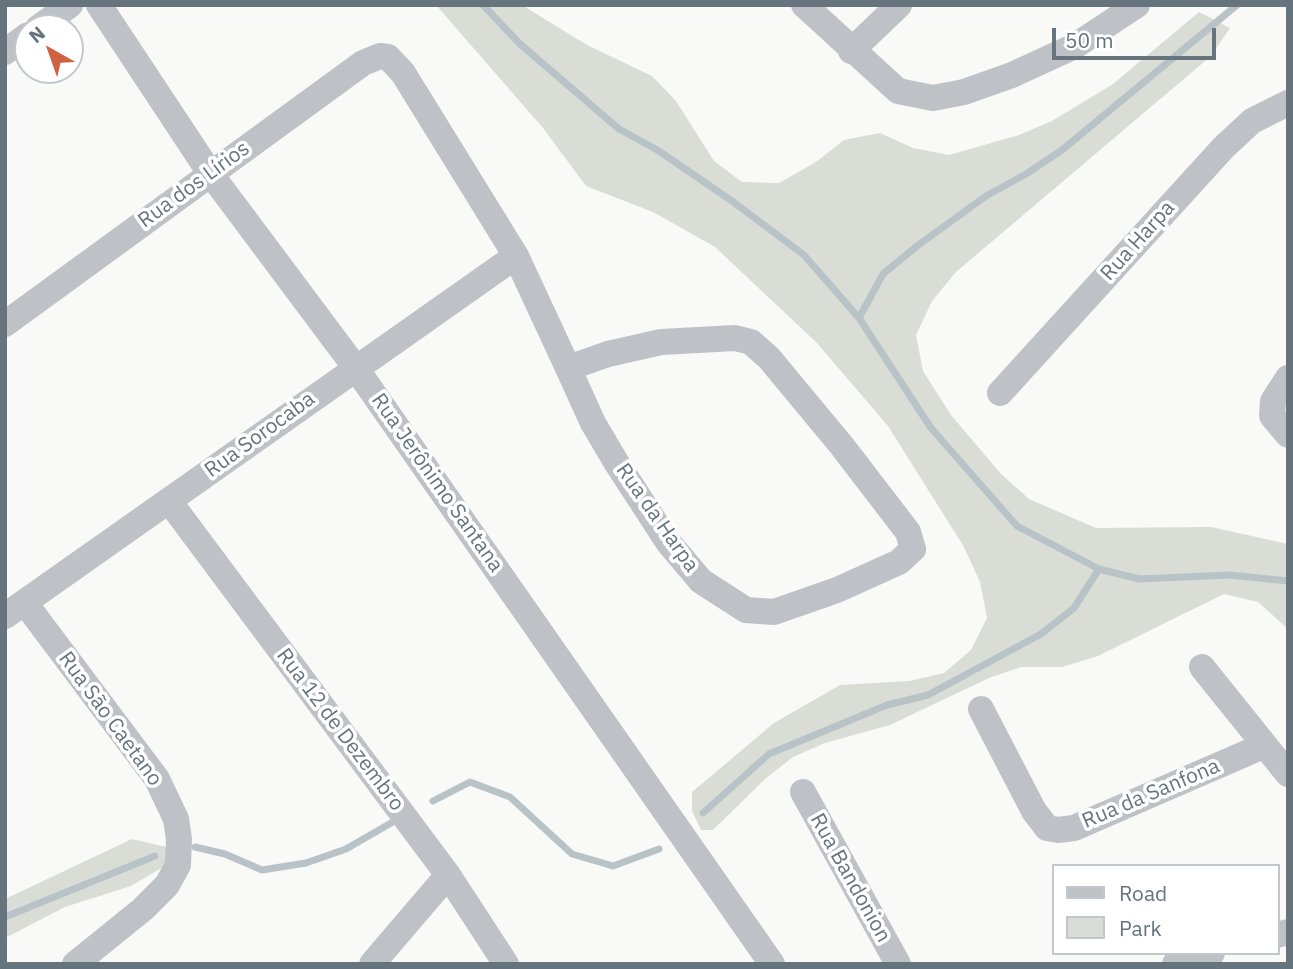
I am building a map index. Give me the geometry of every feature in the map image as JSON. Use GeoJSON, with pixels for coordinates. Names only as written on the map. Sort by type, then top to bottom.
{"type":"FeatureCollection","features":[{"type":"Feature","properties":{"kind":"street","name":"Rua Jerônimo Santana"},"geometry":{"type":"LineString","coordinates":[[99,5],[210,173],[355,367],[772,964]]}},
{"type":"Feature","properties":{"kind":"street"},"geometry":{"type":"LineString","coordinates":[[804,5],[850,51],[898,91],[933,98],[964,92],[1075,46],[1137,5]]}},
{"type":"Feature","properties":{"kind":"street"},"geometry":{"type":"LineString","coordinates":[[850,51],[899,5]]}},
{"type":"Feature","properties":{"kind":"street","name":"Rua dos Lírios"},"geometry":{"type":"LineString","coordinates":[[5,324],[363,63],[380,56],[388,57]]}},
{"type":"Feature","properties":{"kind":"street","name":"Rua da Harpa"},"geometry":{"type":"LineString","coordinates":[[388,57],[403,73],[516,256],[593,423],[639,500],[693,571],[725,599],[746,610],[774,612],[837,590],[899,562],[913,549],[908,532],[842,446],[769,358],[751,342],[735,338],[661,342],[608,354],[568,368]]}},
{"type":"Feature","properties":{"kind":"street","name":"Rua Harpa"},"geometry":{"type":"LineString","coordinates":[[1000,393],[1223,148],[1252,121],[1288,103]]}},
{"type":"Feature","properties":{"kind":"street","name":"Rua Sorocaba"},"geometry":{"type":"LineString","coordinates":[[15,610],[355,367],[516,256]]}},
{"type":"Feature","properties":{"kind":"street"},"geometry":{"type":"LineString","coordinates":[[1285,380],[1273,401],[1272,416],[1288,435]]}},
{"type":"Feature","properties":{"kind":"street","name":"Rua 12 de Dezembro"},"geometry":{"type":"LineString","coordinates":[[169,501],[448,875],[506,964]]}},
{"type":"Feature","properties":{"kind":"street","name":"Rua São Caetano"},"geometry":{"type":"LineString","coordinates":[[15,610],[157,779],[176,819],[179,839],[178,865],[167,885],[143,909],[75,964]]}},
{"type":"Feature","properties":{"kind":"street"},"geometry":{"type":"LineString","coordinates":[[1202,667],[1288,774]]}},
{"type":"Feature","properties":{"kind":"street","name":"Rua da Sanfona"},"geometry":{"type":"LineString","coordinates":[[981,709],[1034,811],[1047,828],[1058,830],[1074,828],[1263,746]]}},
{"type":"Feature","properties":{"kind":"street","name":"Rua Bandonion"},"geometry":{"type":"LineString","coordinates":[[803,792],[898,964]]}},
{"type":"Feature","properties":{"kind":"street"},"geometry":{"type":"LineString","coordinates":[[372,964],[448,875]]}},
{"type":"Feature","properties":{"kind":"street"},"geometry":{"type":"LineString","coordinates":[[1175,964],[1205,955]]}},
{"type":"Feature","properties":{"kind":"green space"},"geometry":{"type":"Polygon","coordinates":[[[436,5],[522,5],[587,45],[652,76],[676,101],[714,161],[742,182],[779,183],[816,162],[844,140],[880,133],[913,148],[949,155],[1019,135],[1052,121],[1113,84],[1199,12],[1230,28],[1211,56],[956,272],[932,301],[916,335],[923,371],[951,415],[1001,474],[1029,499],[1096,528],[1211,527],[1288,544],[1288,629],[1258,602],[1224,594],[1098,656],[1062,667],[1021,667],[989,678],[890,725],[825,743],[793,757],[765,779],[713,830],[701,830],[692,811],[692,792],[774,723],[840,685],[910,681],[944,673],[971,650],[987,618],[980,582],[964,547],[888,426],[817,343],[715,247],[653,212],[586,186],[543,128],[436,5]]]}},
{"type":"Feature","properties":{"kind":"green space"},"geometry":{"type":"Polygon","coordinates":[[[132,839],[166,847],[170,863],[131,886],[65,907],[5,938],[5,899],[132,839]]]}},
{"type":"Feature","properties":{"kind":"waterway"},"geometry":{"type":"LineString","coordinates":[[483,5],[520,44],[619,129],[659,151],[804,255],[859,318],[931,428],[1017,526],[1099,569],[1139,579],[1229,575],[1288,581]]}},
{"type":"Feature","properties":{"kind":"waterway"},"geometry":{"type":"LineString","coordinates":[[859,318],[883,274],[986,196],[1062,150],[1237,5]]}},
{"type":"Feature","properties":{"kind":"waterway"},"geometry":{"type":"LineString","coordinates":[[703,813],[769,754],[887,705],[928,695],[1041,634],[1074,608],[1099,569]]}},
{"type":"Feature","properties":{"kind":"waterway"},"geometry":{"type":"LineString","coordinates":[[433,801],[470,782],[510,797],[572,854],[613,866],[659,849]]}},
{"type":"Feature","properties":{"kind":"waterway"},"geometry":{"type":"LineString","coordinates":[[195,847],[225,854],[262,870],[306,863],[346,849],[391,823]]}},
{"type":"Feature","properties":{"kind":"waterway"},"geometry":{"type":"LineString","coordinates":[[5,917],[155,856]]}}]}
